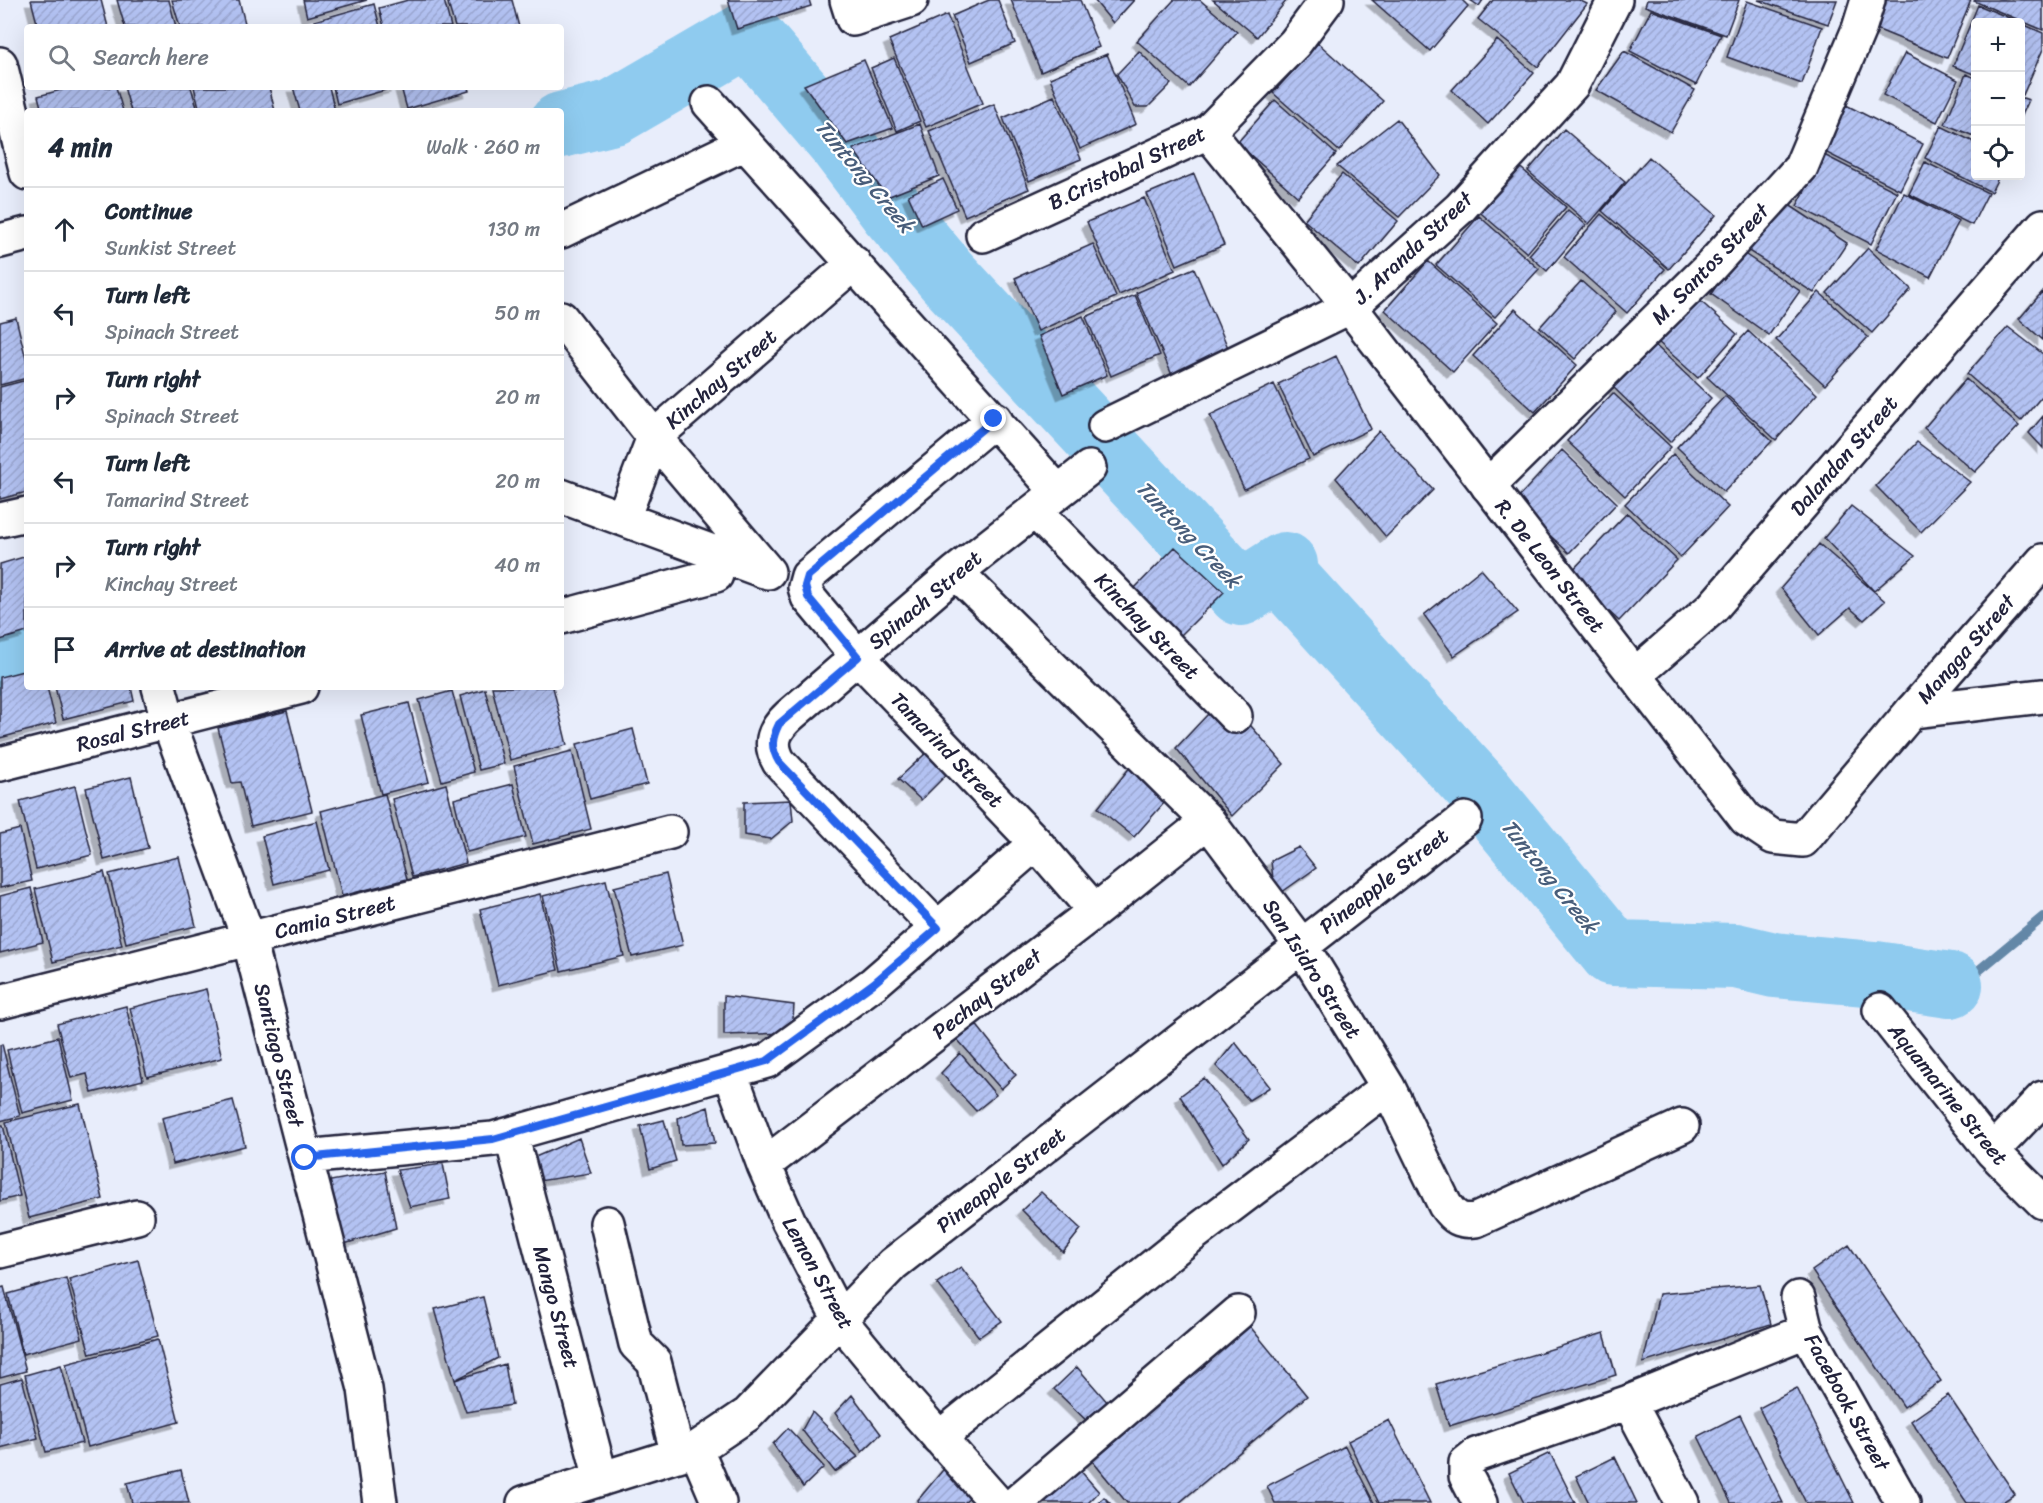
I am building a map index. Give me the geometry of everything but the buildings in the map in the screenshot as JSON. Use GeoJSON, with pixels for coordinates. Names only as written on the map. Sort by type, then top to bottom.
{"type":"FeatureCollection","features":[{"type":"Feature","properties":{"kind":"street"},"geometry":{"type":"LineString","coordinates":[[850,10],[910,0]]}},
{"type":"Feature","properties":{"kind":"street","name":"B.Cristobal Street"},"geometry":{"type":"LineString","coordinates":[[983,235],[1208,132],[1295,43],[1327,0]]}},
{"type":"Feature","properties":{"kind":"street","name":"J. Aranda Street"},"geometry":{"type":"LineString","coordinates":[[1105,426],[1350,307],[1460,208],[1572,85],[1615,0]]}},
{"type":"Feature","properties":{"kind":"street","name":"M. Santos Street"},"geometry":{"type":"LineString","coordinates":[[1488,486],[1710,267],[1801,167],[1859,29],[1868,0]]}},
{"type":"Feature","properties":{"kind":"street"},"geometry":{"type":"LineString","coordinates":[[0,64],[24,161]]}},
{"type":"Feature","properties":{"kind":"street","name":"Kinchay Street"},"geometry":{"type":"LineString","coordinates":[[709,103],[994,419],[1046,501],[1235,716]]}},
{"type":"Feature","properties":{"kind":"street","name":"R. De Leon Street"},"geometry":{"type":"LineString","coordinates":[[1208,132],[1350,307],[1746,819],[1773,837],[1803,840],[1912,711]]}},
{"type":"Feature","properties":{"kind":"street"},"geometry":{"type":"LineString","coordinates":[[564,230],[745,143]]}},
{"type":"Feature","properties":{"kind":"street","name":"Dalandan Street"},"geometry":{"type":"LineString","coordinates":[[1635,675],[1712,608],[2043,226]]}},
{"type":"Feature","properties":{"kind":"street"},"geometry":{"type":"LineString","coordinates":[[0,241],[24,235]]}},
{"type":"Feature","properties":{"kind":"street","name":"Kinchay Street"},"geometry":{"type":"LineString","coordinates":[[623,518],[654,437],[854,263]]}},
{"type":"Feature","properties":{"kind":"street"},"geometry":{"type":"LineString","coordinates":[[564,322],[654,437],[768,572]]}},
{"type":"Feature","properties":{"kind":"street"},"geometry":{"type":"LineString","coordinates":[[564,497],[805,586],[808,576],[994,419]]}},
{"type":"Feature","properties":{"kind":"street","name":"Spinach Street"},"geometry":{"type":"LineString","coordinates":[[938,928],[779,762],[772,746],[773,736],[779,724],[956,572],[1089,468]]}},
{"type":"Feature","properties":{"kind":"street"},"geometry":{"type":"LineString","coordinates":[[0,520],[24,515]]}},
{"type":"Feature","properties":{"kind":"street","name":"Mangga Street"},"geometry":{"type":"LineString","coordinates":[[1912,711],[2043,561]]}},
{"type":"Feature","properties":{"kind":"street","name":"San Isidro Street"},"geometry":{"type":"LineString","coordinates":[[956,572],[1208,821],[1301,945],[1388,1087],[1445,1206],[1453,1216],[1463,1222],[1476,1220],[1682,1126]]}},
{"type":"Feature","properties":{"kind":"street"},"geometry":{"type":"LineString","coordinates":[[564,616],[716,575]]}},
{"type":"Feature","properties":{"kind":"street","name":"Tamarind Street"},"geometry":{"type":"LineString","coordinates":[[805,586],[808,597],[858,657],[1036,843],[1095,911]]}},
{"type":"Feature","properties":{"kind":"street","name":"Santiago Street"},"geometry":{"type":"LineString","coordinates":[[160,690],[169,723],[249,939],[364,1389],[380,1503]]}},
{"type":"Feature","properties":{"kind":"street","name":"Rosal Street"},"geometry":{"type":"LineString","coordinates":[[0,764],[169,723],[290,690]]}},
{"type":"Feature","properties":{"kind":"street"},"geometry":{"type":"LineString","coordinates":[[1912,711],[2043,696]]}},
{"type":"Feature","properties":{"kind":"street","name":"Pineapple Street"},"geometry":{"type":"LineString","coordinates":[[524,1503],[687,1452],[748,1414],[893,1264],[1465,819]]}},
{"type":"Feature","properties":{"kind":"street","name":"Pechay Street"},"geometry":{"type":"LineString","coordinates":[[764,1165],[1095,911],[1208,821]]}},
{"type":"Feature","properties":{"kind":"street","name":"Camia Street"},"geometry":{"type":"LineString","coordinates":[[0,1002],[670,832]]}},
{"type":"Feature","properties":{"kind":"street"},"geometry":{"type":"LineString","coordinates":[[305,1158],[493,1139],[767,1061],[874,983],[1036,843]]}},
{"type":"Feature","properties":{"kind":"street","name":"Aquamarine Street"},"geometry":{"type":"LineString","coordinates":[[1880,1010],[1992,1151],[2043,1202]]}},
{"type":"Feature","properties":{"kind":"street","name":"Lemon Street"},"geometry":{"type":"LineString","coordinates":[[730,1072],[764,1165],[789,1222],[840,1320],[997,1503]]}},
{"type":"Feature","properties":{"kind":"street"},"geometry":{"type":"LineString","coordinates":[[939,1438],[1187,1239],[1388,1087]]}},
{"type":"Feature","properties":{"kind":"street"},"geometry":{"type":"LineString","coordinates":[[1992,1151],[2043,1098]]}},
{"type":"Feature","properties":{"kind":"street","name":"Mango Street"},"geometry":{"type":"LineString","coordinates":[[511,1134],[601,1479]]}},
{"type":"Feature","properties":{"kind":"street"},"geometry":{"type":"LineString","coordinates":[[0,1251],[137,1217]]}},
{"type":"Feature","properties":{"kind":"street"},"geometry":{"type":"LineString","coordinates":[[607,1223],[636,1344],[654,1362],[687,1452],[719,1503]]}},
{"type":"Feature","properties":{"kind":"street","name":"Facebook Street"},"geometry":{"type":"LineString","coordinates":[[1798,1298],[1806,1332],[1903,1503]]}},
{"type":"Feature","properties":{"kind":"street"},"geometry":{"type":"LineString","coordinates":[[1016,1503],[1239,1314]]}},
{"type":"Feature","properties":{"kind":"street"},"geometry":{"type":"LineString","coordinates":[[1480,1503],[1466,1476],[1466,1463],[1476,1455],[1629,1402],[1806,1332]]}},
{"type":"Feature","properties":{"kind":"street"},"geometry":{"type":"LineString","coordinates":[[1629,1402],[1682,1503]]}},
{"type":"Feature","properties":{"kind":"waterway","name":"Tuntong Creek"},"geometry":{"type":"LineString","coordinates":[[564,124],[614,112],[748,34],[843,146],[893,212],[947,276],[1241,593],[1285,565],[1286,578],[1480,791],[1613,953],[1736,956],[1774,965],[1875,974],[1950,985]]}},
{"type":"Feature","properties":{"kind":"waterway","name":"Tuntong Creek"},"geometry":{"type":"LineString","coordinates":[[0,662],[24,650]]}},
{"type":"Feature","properties":{"kind":"waterway","name":"Tuntong Creek"},"geometry":{"type":"LineString","coordinates":[[1950,985],[1978,971],[2043,917]]}},
{"type":"Feature","properties":{"kind":"route"},"geometry":{"type":"LineString","coordinates":[[305,1158],[493,1139],[767,1061],[874,983],[938,928],[779,762],[772,746],[773,736],[779,724],[858,657],[808,597],[805,586],[808,576],[994,419]]}}]}
